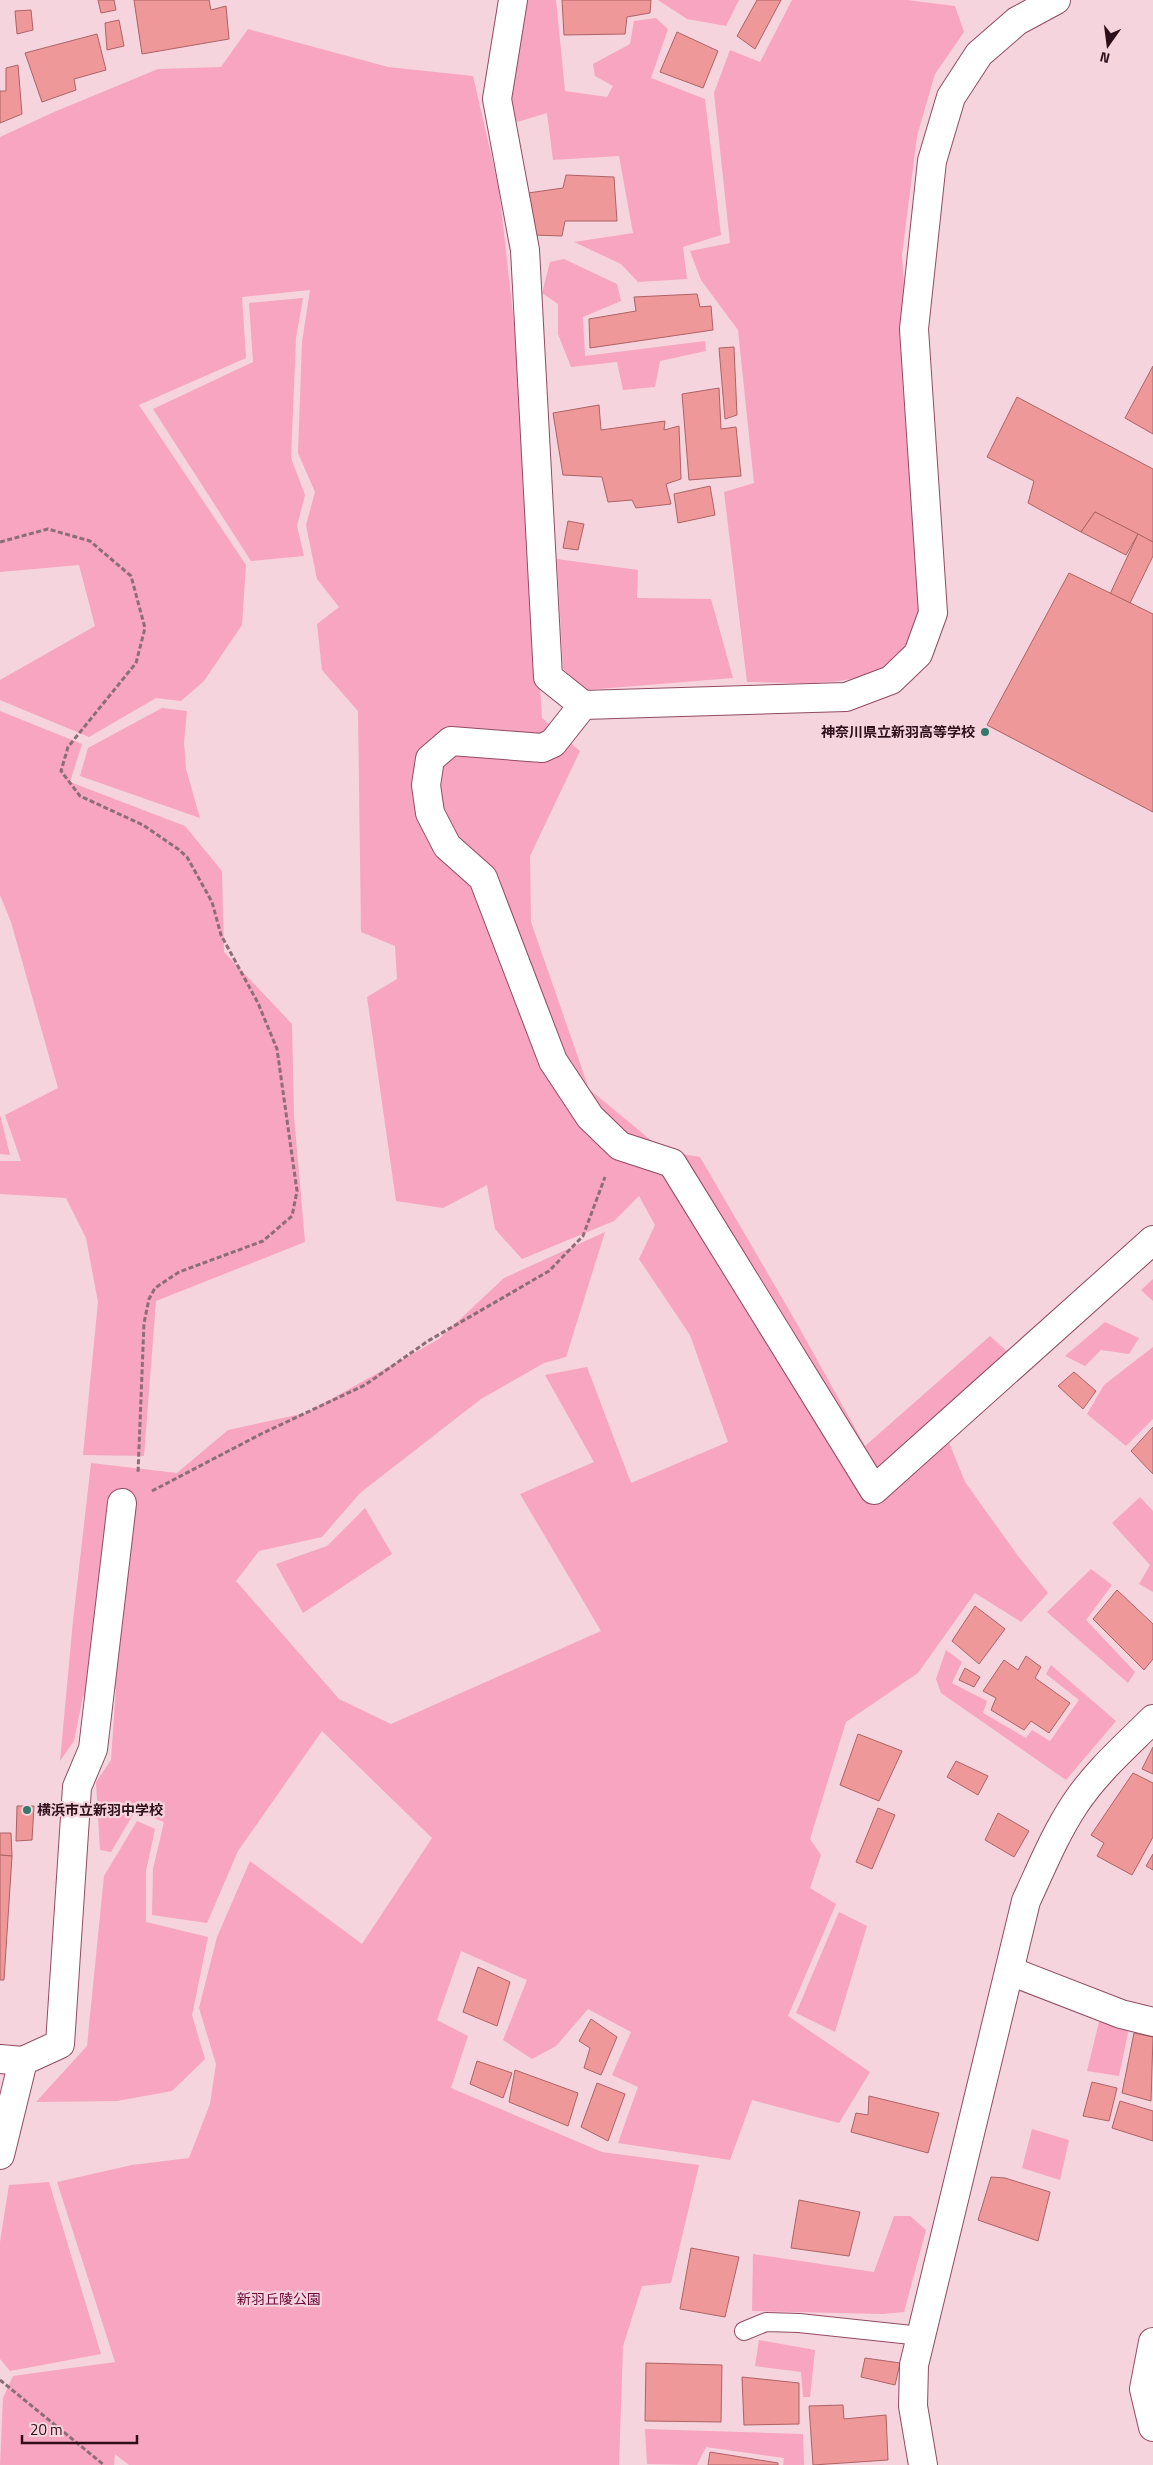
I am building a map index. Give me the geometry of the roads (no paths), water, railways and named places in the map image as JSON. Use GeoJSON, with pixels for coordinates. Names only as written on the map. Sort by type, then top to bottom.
{"type":"FeatureCollection","features":[{"type":"Feature","properties":{"kind":"street"},"geometry":{"type":"LineString","coordinates":[[513,0],[497,99],[525,250],[548,677],[583,705],[846,697],[891,680],[918,654],[933,613],[914,329],[932,161],[951,97],[979,54],[1017,21],[1056,0]]}},
{"type":"Feature","properties":{"kind":"street"},"geometry":{"type":"LineString","coordinates":[[583,705],[553,743],[542,748],[450,742],[430,759],[426,785],[430,813],[447,846],[483,878],[553,1061],[590,1118],[617,1143],[672,1163],[874,1490],[1153,1240]]}},
{"type":"Feature","properties":{"kind":"street"},"geometry":{"type":"LineString","coordinates":[[0,2156],[12,2060],[60,2044],[77,1787],[93,1749],[129,1500]]}},
{"type":"Feature","properties":{"kind":"street"},"geometry":{"type":"LineString","coordinates":[[923,2465],[913,2406],[914,2365],[1026,1901],[1046,1857],[1075,1804],[1099,1773],[1153,1719]]}},
{"type":"Feature","properties":{"kind":"street"},"geometry":{"type":"LineString","coordinates":[[1010,1971],[1121,2014],[1153,2022]]}},
{"type":"Feature","properties":{"kind":"street"},"geometry":{"type":"LineString","coordinates":[[1153,2342],[1144,2389],[1153,2427]]}},
{"type":"Feature","properties":{"kind":"lane"},"geometry":{"type":"LineString","coordinates":[[744,2331],[766,2322],[921,2336]]}},
{"type":"Feature","properties":{"kind":"place","name":"神奈川県立新羽高等学校"},"geometry":{"type":"Point","coordinates":[985,732]}},
{"type":"Feature","properties":{"kind":"place","name":"横浜市立新羽中学校"},"geometry":{"type":"Point","coordinates":[27,1810]}},
{"type":"Feature","properties":{"kind":"park label","name":"新羽丘陵公園"},"geometry":{"type":"Point","coordinates":[279,2299]}}]}
